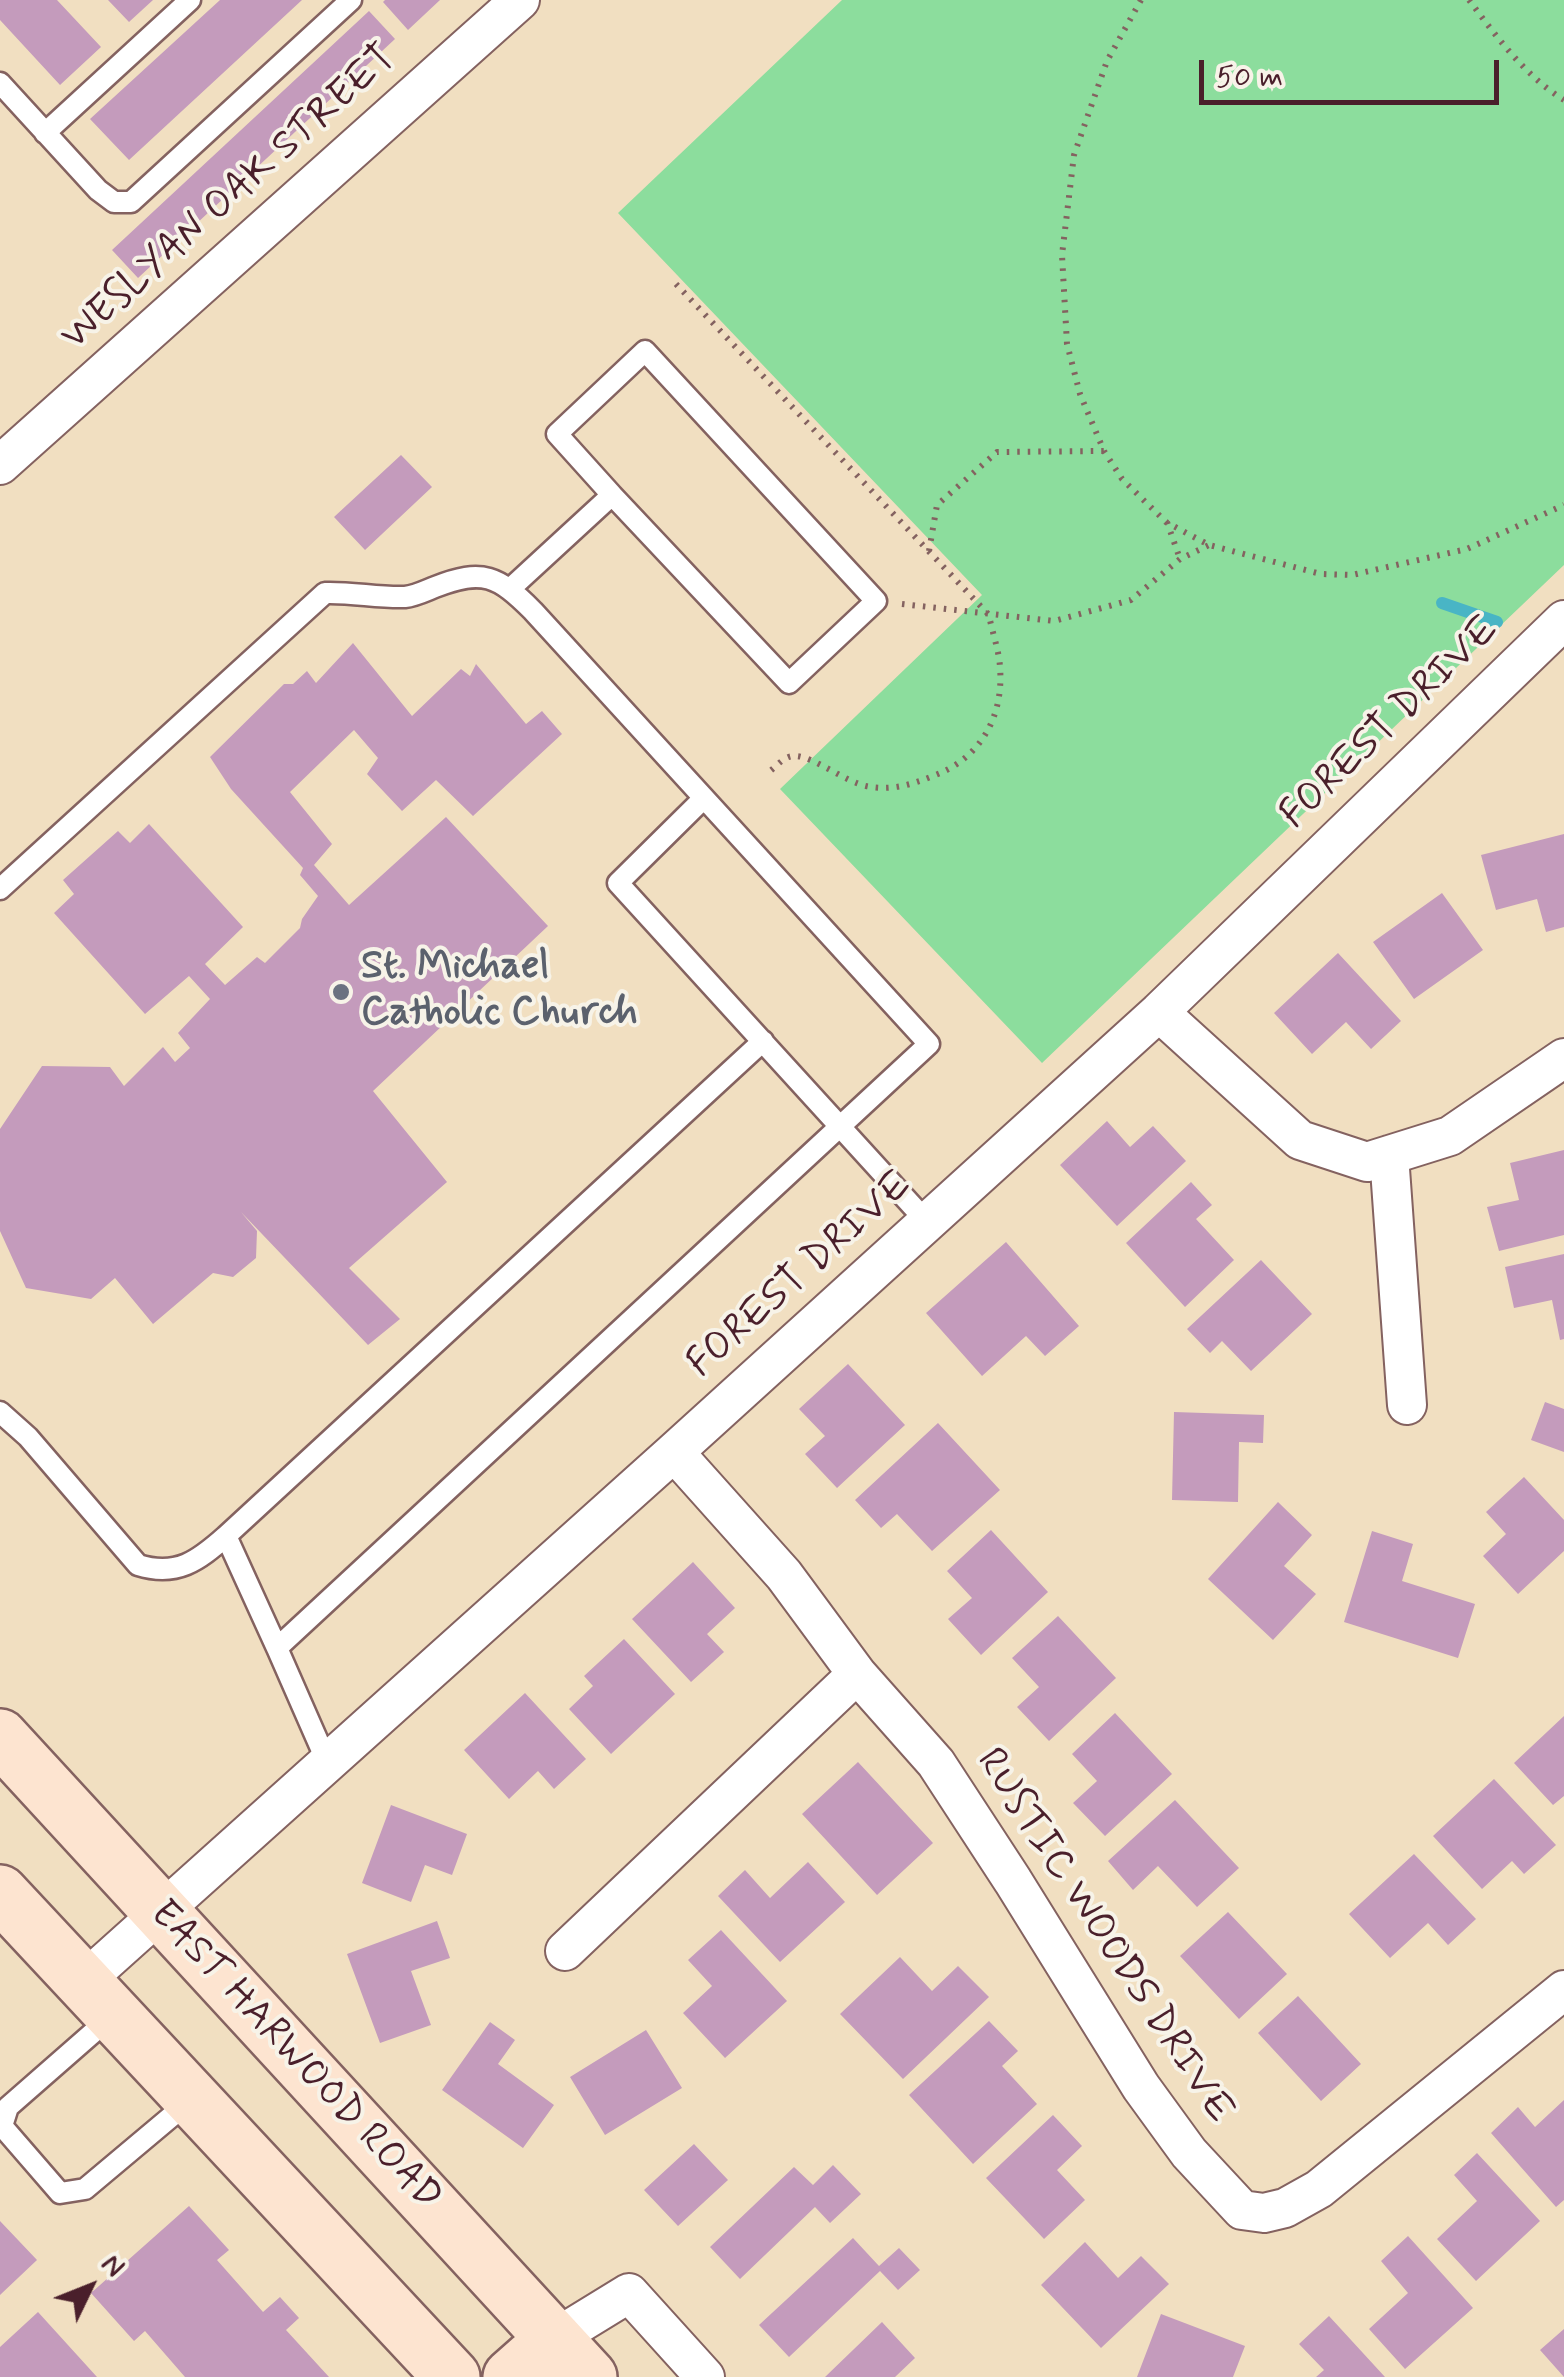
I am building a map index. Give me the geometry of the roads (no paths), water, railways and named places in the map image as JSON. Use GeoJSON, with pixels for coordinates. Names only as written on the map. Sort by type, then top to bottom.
{"type":"FeatureCollection","features":[{"type":"Feature","properties":{"kind":"main road","name":"EAST HARWOOD ROAD"},"geometry":{"type":"LineString","coordinates":[[0,1738],[571,2358]]}},
{"type":"Feature","properties":{"kind":"main road"},"geometry":{"type":"LineString","coordinates":[[0,1893],[452,2377]]}},
{"type":"Feature","properties":{"kind":"main road"},"geometry":{"type":"LineString","coordinates":[[511,2377],[571,2358]]}},
{"type":"Feature","properties":{"kind":"street","name":"WESLYAN OAK STREET"},"geometry":{"type":"LineString","coordinates":[[0,464],[520,0]]}},
{"type":"Feature","properties":{"kind":"street","name":"FOREST DRIVE"},"geometry":{"type":"LineString","coordinates":[[98,1998],[160,1912],[1159,1012],[1564,620]]}},
{"type":"Feature","properties":{"kind":"street"},"geometry":{"type":"LineString","coordinates":[[1159,1012],[1300,1140],[1366,1162],[1450,1136],[1564,1058]]}},
{"type":"Feature","properties":{"kind":"street"},"geometry":{"type":"LineString","coordinates":[[1388,1155],[1407,1405]]}},
{"type":"Feature","properties":{"kind":"street","name":"RUSTIC WOODS DRIVE"},"geometry":{"type":"LineString","coordinates":[[674,1452],[784,1575],[857,1674],[936,1763],[1014,1881],[1140,2088],[1189,2153],[1242,2210],[1264,2213],[1319,2189],[1564,1990]]}},
{"type":"Feature","properties":{"kind":"street"},"geometry":{"type":"LineString","coordinates":[[565,1951],[857,1674]]}},
{"type":"Feature","properties":{"kind":"street"},"geometry":{"type":"LineString","coordinates":[[571,2358],[628,2294],[706,2377]]}},
{"type":"Feature","properties":{"kind":"lane"},"geometry":{"type":"LineString","coordinates":[[46,133],[190,0]]}},
{"type":"Feature","properties":{"kind":"lane"},"geometry":{"type":"LineString","coordinates":[[0,83],[98,190],[114,202],[132,202],[351,0]]}},
{"type":"Feature","properties":{"kind":"lane"},"geometry":{"type":"LineString","coordinates":[[644,351],[876,601],[789,683],[612,495],[557,434],[644,351]]}},
{"type":"Feature","properties":{"kind":"lane"},"geometry":{"type":"LineString","coordinates":[[510,588],[612,495]]}},
{"type":"Feature","properties":{"kind":"lane"},"geometry":{"type":"LineString","coordinates":[[0,889],[325,592],[410,597],[462,577],[490,578],[510,588],[930,1044],[277,1648]]}},
{"type":"Feature","properties":{"kind":"lane"},"geometry":{"type":"LineString","coordinates":[[704,798],[618,882],[927,1222]]}},
{"type":"Feature","properties":{"kind":"lane"},"geometry":{"type":"LineString","coordinates":[[0,1412],[28,1438],[138,1565],[157,1571],[200,1559],[763,1042]]}},
{"type":"Feature","properties":{"kind":"lane"},"geometry":{"type":"LineString","coordinates":[[226,1536],[326,1762]]}},
{"type":"Feature","properties":{"kind":"lane"},"geometry":{"type":"LineString","coordinates":[[98,1998],[8,2107],[2,2126],[60,2194],[85,2189],[194,2097]]}},
{"type":"Feature","properties":{"kind":"waterway"},"geometry":{"type":"LineString","coordinates":[[1442,603],[1497,622]]}},
{"type":"Feature","properties":{"kind":"place","name":"St. Michael Catholic Church"},"geometry":{"type":"Point","coordinates":[341,992]}}]}
